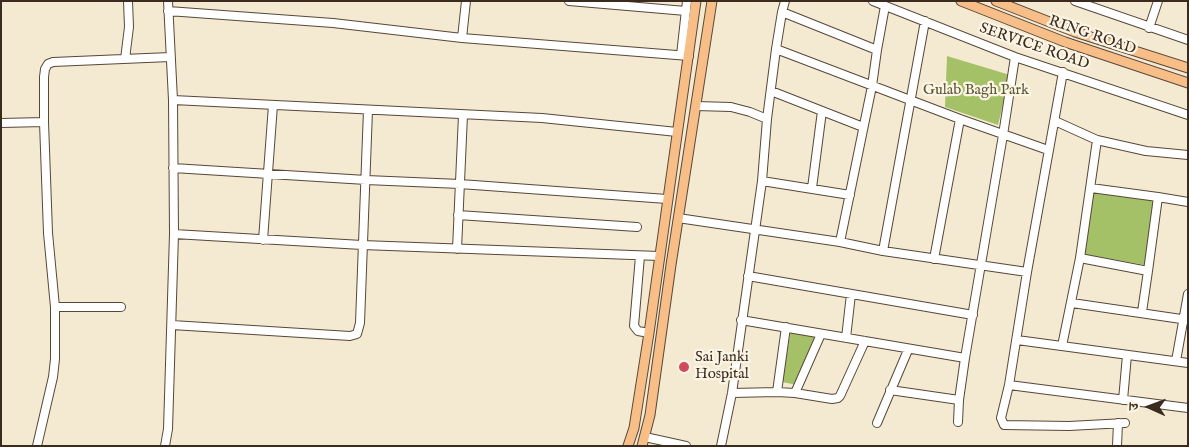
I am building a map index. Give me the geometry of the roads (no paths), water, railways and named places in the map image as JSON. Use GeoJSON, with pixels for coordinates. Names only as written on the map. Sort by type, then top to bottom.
{"type":"FeatureCollection","features":[{"type":"Feature","properties":{"kind":"main road"},"geometry":{"type":"LineString","coordinates":[[628,446],[634,428],[649,333],[677,132],[685,55],[696,1]]}},
{"type":"Feature","properties":{"kind":"main road"},"geometry":{"type":"LineString","coordinates":[[644,441],[650,415],[712,1]]}},
{"type":"Feature","properties":{"kind":"main road","name":"RING ROAD"},"geometry":{"type":"LineString","coordinates":[[960,1],[1065,42],[1188,83]]}},
{"type":"Feature","properties":{"kind":"main road","name":"RING ROAD"},"geometry":{"type":"LineString","coordinates":[[1001,2],[1075,32],[1188,68]]}},
{"type":"Feature","properties":{"kind":"street"},"geometry":{"type":"LineString","coordinates":[[125,59],[129,27],[128,1]]}},
{"type":"Feature","properties":{"kind":"street"},"geometry":{"type":"LineString","coordinates":[[165,446],[168,429],[174,234],[173,100],[168,1]]}},
{"type":"Feature","properties":{"kind":"street"},"geometry":{"type":"LineString","coordinates":[[462,38],[466,1]]}},
{"type":"Feature","properties":{"kind":"street"},"geometry":{"type":"LineString","coordinates":[[570,1],[686,11]]}},
{"type":"Feature","properties":{"kind":"street"},"geometry":{"type":"LineString","coordinates":[[168,11],[333,23],[462,38],[685,55],[687,1]]}},
{"type":"Feature","properties":{"kind":"street"},"geometry":{"type":"LineString","coordinates":[[721,446],[732,393],[762,181],[767,119],[776,49],[785,1]]}},
{"type":"Feature","properties":{"kind":"street","name":"SERVICE ROAD"},"geometry":{"type":"LineString","coordinates":[[873,1],[1015,57],[1188,115]]}},
{"type":"Feature","properties":{"kind":"street"},"geometry":{"type":"LineString","coordinates":[[1075,1],[1188,40]]}},
{"type":"Feature","properties":{"kind":"street"},"geometry":{"type":"LineString","coordinates":[[1149,28],[1158,1]]}},
{"type":"Feature","properties":{"kind":"street"},"geometry":{"type":"LineString","coordinates":[[840,242],[872,86],[885,6]]}},
{"type":"Feature","properties":{"kind":"street"},"geometry":{"type":"LineString","coordinates":[[782,12],[877,50]]}},
{"type":"Feature","properties":{"kind":"street"},"geometry":{"type":"LineString","coordinates":[[884,251],[925,21]]}},
{"type":"Feature","properties":{"kind":"street"},"geometry":{"type":"LineString","coordinates":[[776,49],[1003,135],[1048,150]]}},
{"type":"Feature","properties":{"kind":"street"},"geometry":{"type":"LineString","coordinates":[[37,446],[55,358],[55,307],[48,234],[44,122],[44,77],[48,64],[170,57]]}},
{"type":"Feature","properties":{"kind":"street"},"geometry":{"type":"LineString","coordinates":[[958,422],[959,400],[1015,57]]}},
{"type":"Feature","properties":{"kind":"street"},"geometry":{"type":"LineString","coordinates":[[1063,72],[1002,418],[1004,425],[1069,426],[1122,423],[1117,446]]}},
{"type":"Feature","properties":{"kind":"street"},"geometry":{"type":"LineString","coordinates":[[771,91],[863,127]]}},
{"type":"Feature","properties":{"kind":"street"},"geometry":{"type":"LineString","coordinates":[[173,100],[542,118],[677,132]]}},
{"type":"Feature","properties":{"kind":"street"},"geometry":{"type":"LineString","coordinates":[[263,240],[273,105]]}},
{"type":"Feature","properties":{"kind":"street"},"geometry":{"type":"LineString","coordinates":[[696,106],[731,107],[767,119]]}},
{"type":"Feature","properties":{"kind":"street"},"geometry":{"type":"LineString","coordinates":[[172,325],[350,336],[357,334],[360,323],[368,110]]}},
{"type":"Feature","properties":{"kind":"street"},"geometry":{"type":"LineString","coordinates":[[812,188],[822,111]]}},
{"type":"Feature","properties":{"kind":"street"},"geometry":{"type":"LineString","coordinates":[[457,249],[463,115]]}},
{"type":"Feature","properties":{"kind":"street"},"geometry":{"type":"LineString","coordinates":[[934,259],[960,119]]}},
{"type":"Feature","properties":{"kind":"street"},"geometry":{"type":"LineString","coordinates":[[1054,121],[1097,140],[1146,151],[1188,155]]}},
{"type":"Feature","properties":{"kind":"street"},"geometry":{"type":"LineString","coordinates":[[1,123],[44,122]]}},
{"type":"Feature","properties":{"kind":"street"},"geometry":{"type":"LineString","coordinates":[[1062,346],[1080,258],[1097,140]]}},
{"type":"Feature","properties":{"kind":"street"},"geometry":{"type":"LineString","coordinates":[[173,168],[460,184],[668,199]]}},
{"type":"Feature","properties":{"kind":"street"},"geometry":{"type":"LineString","coordinates":[[762,181],[850,195]]}},
{"type":"Feature","properties":{"kind":"street"},"geometry":{"type":"LineString","coordinates":[[1091,188],[1188,202]]}},
{"type":"Feature","properties":{"kind":"street"},"geometry":{"type":"LineString","coordinates":[[1142,312],[1158,197]]}},
{"type":"Feature","properties":{"kind":"street"},"geometry":{"type":"LineString","coordinates":[[458,215],[637,227]]}},
{"type":"Feature","properties":{"kind":"street"},"geometry":{"type":"LineString","coordinates":[[678,218],[755,228],[884,251],[1027,272]]}},
{"type":"Feature","properties":{"kind":"street"},"geometry":{"type":"LineString","coordinates":[[174,234],[362,246],[659,256]]}},
{"type":"Feature","properties":{"kind":"street"},"geometry":{"type":"LineString","coordinates":[[640,256],[634,326],[638,331],[649,333]]}},
{"type":"Feature","properties":{"kind":"street"},"geometry":{"type":"LineString","coordinates":[[1080,258],[1148,271]]}},
{"type":"Feature","properties":{"kind":"street"},"geometry":{"type":"LineString","coordinates":[[748,276],[973,315]]}},
{"type":"Feature","properties":{"kind":"street"},"geometry":{"type":"LineString","coordinates":[[846,338],[851,294]]}},
{"type":"Feature","properties":{"kind":"street"},"geometry":{"type":"LineString","coordinates":[[1176,362],[1188,294]]}},
{"type":"Feature","properties":{"kind":"street"},"geometry":{"type":"LineString","coordinates":[[1072,303],[1185,319]]}},
{"type":"Feature","properties":{"kind":"street"},"geometry":{"type":"LineString","coordinates":[[55,307],[121,307]]}},
{"type":"Feature","properties":{"kind":"street"},"geometry":{"type":"LineString","coordinates":[[741,320],[908,350],[966,358]]}},
{"type":"Feature","properties":{"kind":"street"},"geometry":{"type":"LineString","coordinates":[[777,392],[786,327]]}},
{"type":"Feature","properties":{"kind":"street"},"geometry":{"type":"LineString","coordinates":[[795,394],[821,334]]}},
{"type":"Feature","properties":{"kind":"street"},"geometry":{"type":"LineString","coordinates":[[1017,340],[1188,363]]}},
{"type":"Feature","properties":{"kind":"street"},"geometry":{"type":"LineString","coordinates":[[732,393],[777,392],[832,399],[838,398],[865,341]]}},
{"type":"Feature","properties":{"kind":"street"},"geometry":{"type":"LineString","coordinates":[[877,424],[908,350]]}},
{"type":"Feature","properties":{"kind":"street"},"geometry":{"type":"LineString","coordinates":[[1123,400],[1127,355]]}},
{"type":"Feature","properties":{"kind":"street"},"geometry":{"type":"LineString","coordinates":[[1009,385],[1188,408]]}},
{"type":"Feature","properties":{"kind":"street"},"geometry":{"type":"LineString","coordinates":[[890,390],[959,400]]}},
{"type":"Feature","properties":{"kind":"street"},"geometry":{"type":"LineString","coordinates":[[644,441],[686,446]]}},
{"type":"Feature","properties":{"kind":"place","name":"Sai Janki Hospital"},"geometry":{"type":"Point","coordinates":[684,367]}},
{"type":"Feature","properties":{"kind":"park label","name":"Gulab Bagh Park"},"geometry":{"type":"Point","coordinates":[976,91]}}]}
